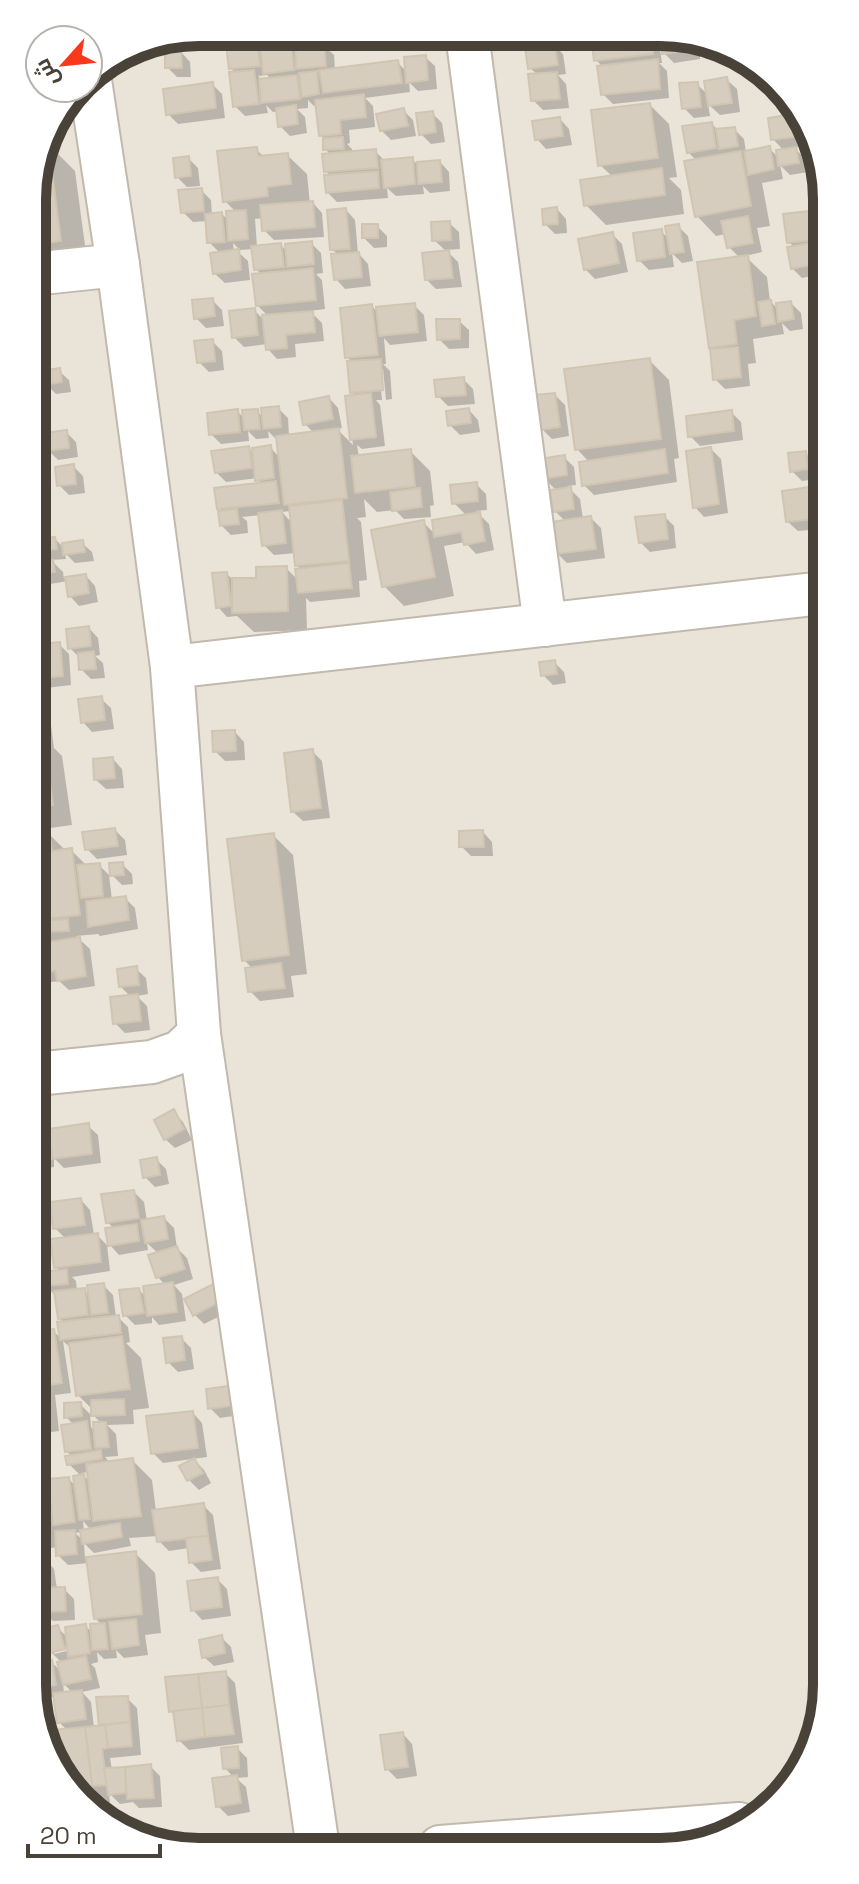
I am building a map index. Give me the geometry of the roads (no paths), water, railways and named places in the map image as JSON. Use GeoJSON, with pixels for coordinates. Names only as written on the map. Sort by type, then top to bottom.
{"type":"FeatureCollection","features":[{"type":"Feature","properties":{"kind":"street"},"geometry":{"type":"LineString","coordinates":[[469,46],[545,625]]}},
{"type":"Feature","properties":{"kind":"street"},"geometry":{"type":"LineString","coordinates":[[94,104],[172,667],[199,1034],[317,1838]]}},
{"type":"Feature","properties":{"kind":"street"},"geometry":{"type":"LineString","coordinates":[[46,273],[118,265]]}},
{"type":"Feature","properties":{"kind":"street"},"geometry":{"type":"LineString","coordinates":[[172,667],[813,594]]}},
{"type":"Feature","properties":{"kind":"street"},"geometry":{"type":"LineString","coordinates":[[46,1073],[152,1062],[180,1052],[199,1034]]}},
{"type":"Feature","properties":{"kind":"street"},"geometry":{"type":"LineString","coordinates":[[557,1838],[719,1826]]}}]}
